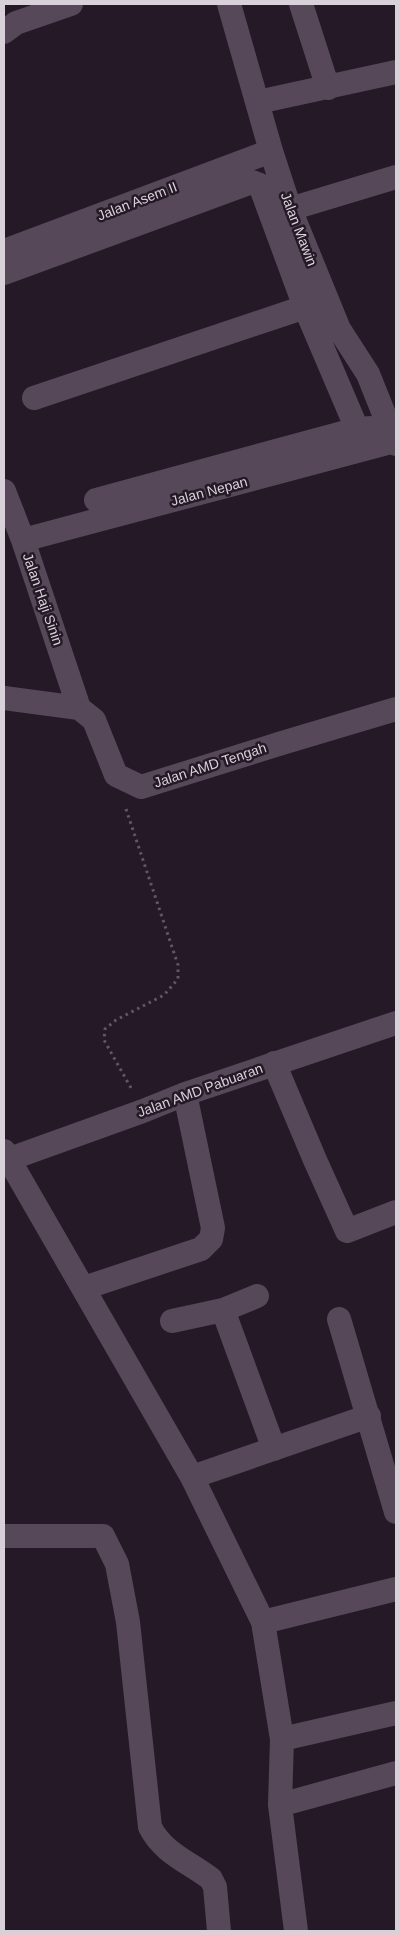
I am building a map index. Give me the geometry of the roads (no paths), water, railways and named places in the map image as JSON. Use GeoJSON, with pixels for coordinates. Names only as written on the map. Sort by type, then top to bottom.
{"type":"FeatureCollection","features":[{"type":"Feature","properties":{"kind":"street"},"geometry":{"type":"LineString","coordinates":[[4,32],[16,23],[71,4]]}},
{"type":"Feature","properties":{"kind":"street","name":"Jalan Mawin"},"geometry":{"type":"LineString","coordinates":[[229,4],[271,151],[290,209],[339,329],[368,374],[395,439]]}},
{"type":"Feature","properties":{"kind":"street"},"geometry":{"type":"LineString","coordinates":[[301,4],[328,88]]}},
{"type":"Feature","properties":{"kind":"street"},"geometry":{"type":"LineString","coordinates":[[258,102],[396,72]]}},
{"type":"Feature","properties":{"kind":"street","name":"Jalan Asem II"},"geometry":{"type":"LineString","coordinates":[[4,252],[271,151]]}},
{"type":"Feature","properties":{"kind":"street"},"geometry":{"type":"LineString","coordinates":[[290,209],[396,177]]}},
{"type":"Feature","properties":{"kind":"street"},"geometry":{"type":"LineString","coordinates":[[4,273],[252,182],[260,185],[306,307],[357,429]]}},
{"type":"Feature","properties":{"kind":"street"},"geometry":{"type":"LineString","coordinates":[[34,398],[306,307]]}},
{"type":"Feature","properties":{"kind":"street"},"geometry":{"type":"LineString","coordinates":[[96,500],[357,429],[379,428],[395,439]]}},
{"type":"Feature","properties":{"kind":"street","name":"Jalan Nepan"},"geometry":{"type":"LineString","coordinates":[[23,540],[395,439]]}},
{"type":"Feature","properties":{"kind":"street","name":"Jalan Haji Sinin"},"geometry":{"type":"LineString","coordinates":[[4,492],[23,540],[80,708]]}},
{"type":"Feature","properties":{"kind":"street"},"geometry":{"type":"LineString","coordinates":[[4,698],[80,708]]}},
{"type":"Feature","properties":{"kind":"street","name":"Jalan AMD Tengah"},"geometry":{"type":"LineString","coordinates":[[80,708],[94,720],[116,775],[141,787],[396,709]]}},
{"type":"Feature","properties":{"kind":"street","name":"Jalan AMD Pabuaran"},"geometry":{"type":"LineString","coordinates":[[5,1157],[143,1111],[185,1094],[274,1063],[396,1023]]}},
{"type":"Feature","properties":{"kind":"street"},"geometry":{"type":"LineString","coordinates":[[274,1063],[347,1231],[396,1212]]}},
{"type":"Feature","properties":{"kind":"street"},"geometry":{"type":"LineString","coordinates":[[84,1288],[201,1249],[211,1239],[213,1228],[185,1094]]}},
{"type":"Feature","properties":{"kind":"street"},"geometry":{"type":"LineString","coordinates":[[5,1157],[84,1288],[192,1477],[263,1622],[282,1739],[280,1805],[296,1931]]}},
{"type":"Feature","properties":{"kind":"street"},"geometry":{"type":"LineString","coordinates":[[172,1321],[224,1310],[257,1296]]}},
{"type":"Feature","properties":{"kind":"street"},"geometry":{"type":"LineString","coordinates":[[224,1310],[274,1449]]}},
{"type":"Feature","properties":{"kind":"street"},"geometry":{"type":"LineString","coordinates":[[339,1319],[369,1416],[392,1481],[396,1512]]}},
{"type":"Feature","properties":{"kind":"street"},"geometry":{"type":"LineString","coordinates":[[192,1477],[369,1416]]}},
{"type":"Feature","properties":{"kind":"street"},"geometry":{"type":"LineString","coordinates":[[4,1536],[103,1536],[117,1564],[128,1622],[150,1827],[165,1849],[211,1879],[215,1887],[219,1931]]}},
{"type":"Feature","properties":{"kind":"street"},"geometry":{"type":"LineString","coordinates":[[263,1622],[396,1589]]}},
{"type":"Feature","properties":{"kind":"street"},"geometry":{"type":"LineString","coordinates":[[282,1739],[396,1713]]}},
{"type":"Feature","properties":{"kind":"street"},"geometry":{"type":"LineString","coordinates":[[280,1805],[396,1774]]}}]}
